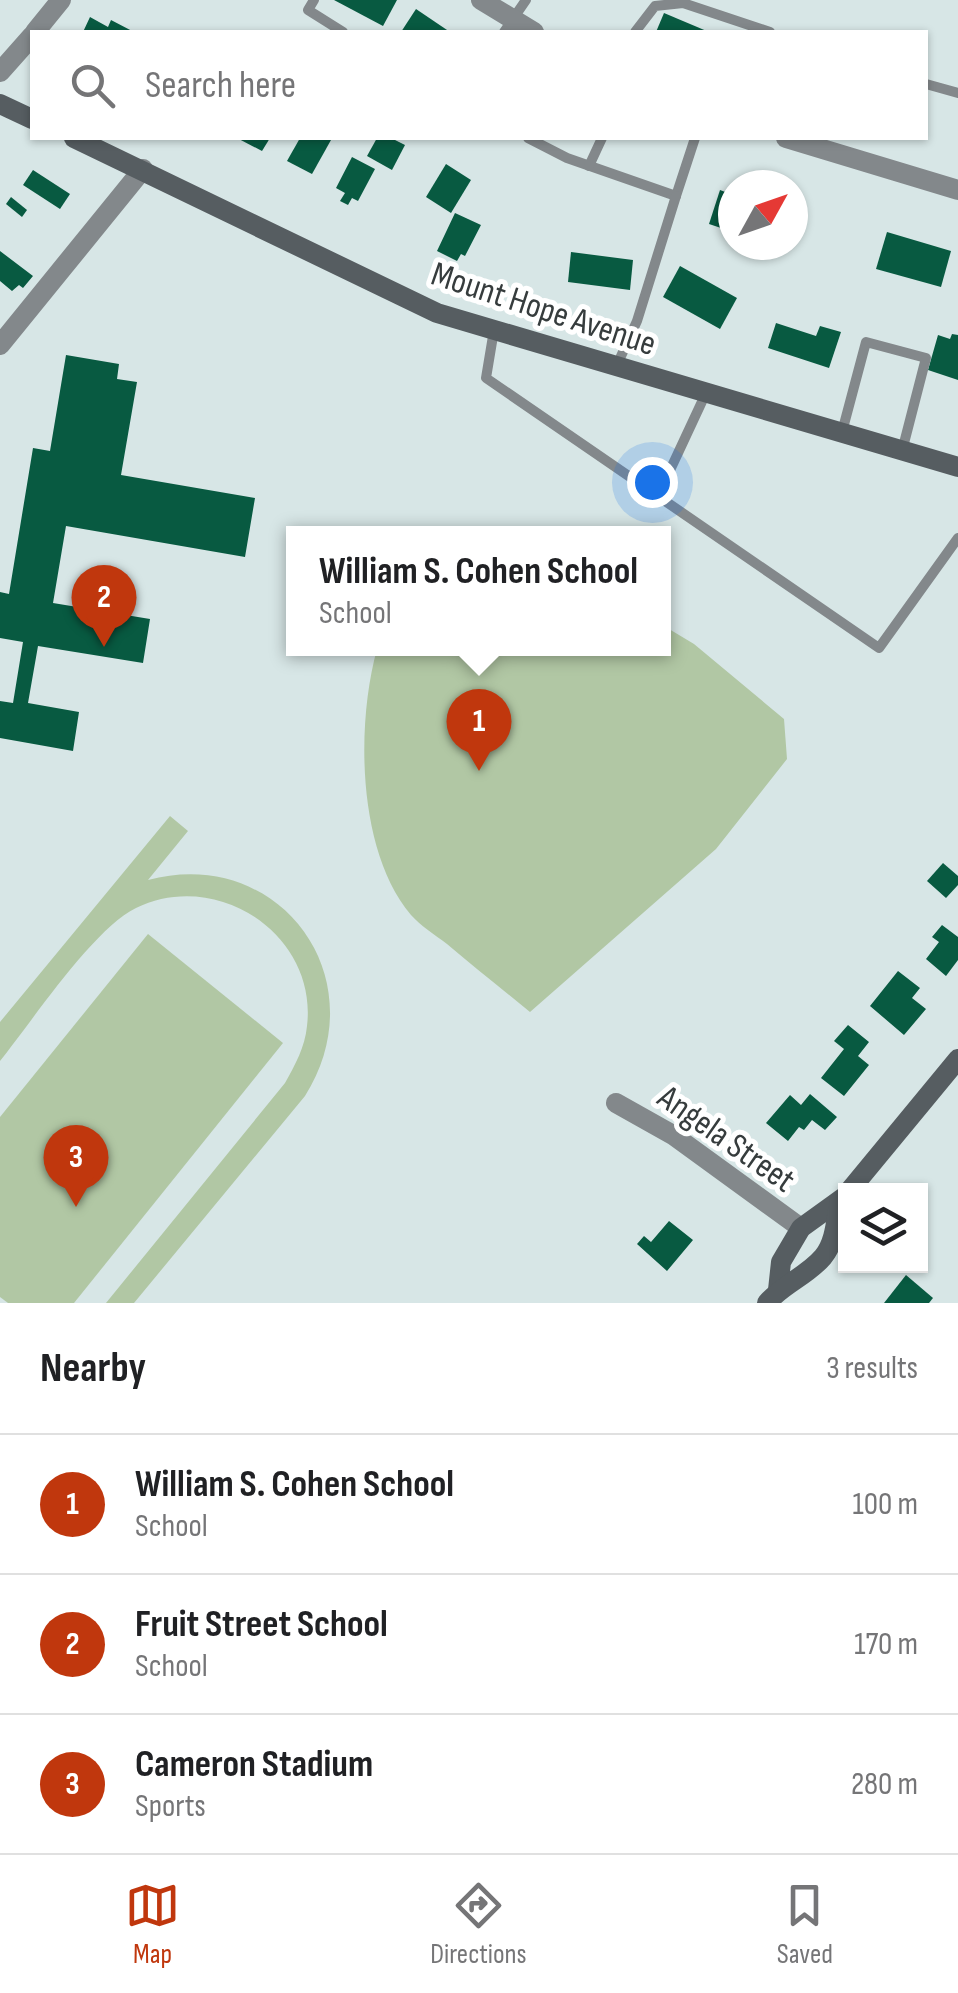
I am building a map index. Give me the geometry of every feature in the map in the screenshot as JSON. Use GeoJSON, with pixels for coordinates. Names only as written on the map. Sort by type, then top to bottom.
{"type":"FeatureCollection","features":[{"type":"Feature","properties":{"kind":"street"},"geometry":{"type":"LineString","coordinates":[[37,30],[61,0]]}},
{"type":"Feature","properties":{"kind":"street"},"geometry":{"type":"LineString","coordinates":[[481,0],[508,26]]}},
{"type":"Feature","properties":{"kind":"street"},"geometry":{"type":"LineString","coordinates":[[0,72],[30,38]]}},
{"type":"Feature","properties":{"kind":"street"},"geometry":{"type":"LineString","coordinates":[[0,104],[30,118]]}},
{"type":"Feature","properties":{"kind":"street","name":"Mount Hope Avenue"},"geometry":{"type":"LineString","coordinates":[[79,140],[437,313],[958,468]]}},
{"type":"Feature","properties":{"kind":"street"},"geometry":{"type":"LineString","coordinates":[[793,140],[958,190]]}},
{"type":"Feature","properties":{"kind":"street"},"geometry":{"type":"LineString","coordinates":[[0,346],[144,169]]}},
{"type":"Feature","properties":{"kind":"street"},"geometry":{"type":"LineString","coordinates":[[856,1183],[958,1059]]}},
{"type":"Feature","properties":{"kind":"street","name":"Angela Street"},"geometry":{"type":"LineString","coordinates":[[616,1103],[673,1135],[801,1228]]}},
{"type":"Feature","properties":{"kind":"street"},"geometry":{"type":"LineString","coordinates":[[772,1296],[782,1262],[801,1228],[838,1201]]}},
{"type":"Feature","properties":{"kind":"street"},"geometry":{"type":"LineString","coordinates":[[772,1296],[824,1256],[838,1219]]}},
{"type":"Feature","properties":{"kind":"lane"},"geometry":{"type":"LineString","coordinates":[[314,0],[308,10],[340,30]]}},
{"type":"Feature","properties":{"kind":"lane"},"geometry":{"type":"LineString","coordinates":[[508,26],[526,0]]}},
{"type":"Feature","properties":{"kind":"lane"},"geometry":{"type":"LineString","coordinates":[[636,30],[656,6],[683,3],[764,30]]}},
{"type":"Feature","properties":{"kind":"lane"},"geometry":{"type":"LineString","coordinates":[[928,85],[958,93]]}},
{"type":"Feature","properties":{"kind":"lane"},"geometry":{"type":"LineString","coordinates":[[532,140],[566,158],[676,196]]}},
{"type":"Feature","properties":{"kind":"lane"},"geometry":{"type":"LineString","coordinates":[[589,166],[601,140]]}},
{"type":"Feature","properties":{"kind":"lane"},"geometry":{"type":"LineString","coordinates":[[616,366],[638,320],[693,140]]}},
{"type":"Feature","properties":{"kind":"lane"},"geometry":{"type":"LineString","coordinates":[[494,330],[486,378],[879,648],[958,538]]}},
{"type":"Feature","properties":{"kind":"lane"},"geometry":{"type":"LineString","coordinates":[[842,433],[866,342],[926,358],[902,450]]}},
{"type":"Feature","properties":{"kind":"lane"},"geometry":{"type":"LineString","coordinates":[[658,496],[706,393]]}},
{"type":"Feature","properties":{"kind":"green space"},"geometry":{"type":"Polygon","coordinates":[[[671,630],[694,644],[784,719],[787,759],[716,849],[530,1012],[424,927],[393,888],[371,823],[366,786],[364,750],[375,656],[671,656],[671,630]]]}},
{"type":"Feature","properties":{"kind":"green space"},"geometry":{"type":"Polygon","coordinates":[[[170,816],[188,831],[148,880],[196,874],[239,883],[275,902],[304,931],[322,967],[330,1008],[325,1052],[305,1096],[134,1303],[106,1303],[285,1083],[302,1049],[307,1026],[306,993],[296,964],[279,938],[256,918],[229,904],[198,897],[167,898],[136,908],[101,935],[0,1061],[0,1022],[170,816]]]}},
{"type":"Feature","properties":{"kind":"green space"},"geometry":{"type":"Polygon","coordinates":[[[148,934],[283,1043],[74,1303],[8,1303],[0,1297],[0,1117],[148,934]]]}},
{"type":"Feature","properties":{"kind":"building"},"geometry":{"type":"Polygon","coordinates":[[[334,0],[397,0],[383,26],[334,0]]]}},
{"type":"Feature","properties":{"kind":"building"},"geometry":{"type":"Polygon","coordinates":[[[416,9],[447,30],[402,30],[416,9]]]}},
{"type":"Feature","properties":{"kind":"building"},"geometry":{"type":"Polygon","coordinates":[[[664,13],[704,30],[657,30],[664,13]]]}},
{"type":"Feature","properties":{"kind":"building"},"geometry":{"type":"Polygon","coordinates":[[[90,17],[108,27],[111,20],[130,30],[84,30],[90,17]]]}},
{"type":"Feature","properties":{"kind":"building"},"geometry":{"type":"Polygon","coordinates":[[[241,140],[269,140],[262,151],[241,140]]]}},
{"type":"Feature","properties":{"kind":"building"},"geometry":{"type":"Polygon","coordinates":[[[299,140],[331,140],[312,174],[287,161],[299,140]]]}},
{"type":"Feature","properties":{"kind":"building"},"geometry":{"type":"Polygon","coordinates":[[[376,140],[395,140],[405,145],[392,170],[367,156],[376,140]]]}},
{"type":"Feature","properties":{"kind":"building"},"geometry":{"type":"Polygon","coordinates":[[[352,157],[375,169],[358,201],[352,198],[348,205],[340,201],[345,193],[336,188],[352,157]]]}},
{"type":"Feature","properties":{"kind":"building"},"geometry":{"type":"Polygon","coordinates":[[[446,164],[471,180],[451,213],[426,197],[446,164]]]}},
{"type":"Feature","properties":{"kind":"building"},"geometry":{"type":"Polygon","coordinates":[[[33,170],[70,194],[60,209],[23,185],[33,170]]]}},
{"type":"Feature","properties":{"kind":"building"},"geometry":{"type":"Polygon","coordinates":[[[718,196],[718,227],[709,224],[718,196]]]}},
{"type":"Feature","properties":{"kind":"building"},"geometry":{"type":"Polygon","coordinates":[[[11,197],[27,210],[22,217],[6,204],[11,197]]]}},
{"type":"Feature","properties":{"kind":"building"},"geometry":{"type":"Polygon","coordinates":[[[455,213],[481,225],[465,256],[461,254],[457,261],[437,251],[455,213]]]}},
{"type":"Feature","properties":{"kind":"building"},"geometry":{"type":"Polygon","coordinates":[[[887,232],[951,251],[941,287],[876,269],[887,232]]]}},
{"type":"Feature","properties":{"kind":"building"},"geometry":{"type":"Polygon","coordinates":[[[0,251],[33,276],[23,288],[19,285],[12,291],[0,281],[0,251]]]}},
{"type":"Feature","properties":{"kind":"building"},"geometry":{"type":"Polygon","coordinates":[[[571,252],[633,260],[630,290],[568,282],[571,252]]]}},
{"type":"Feature","properties":{"kind":"building"},"geometry":{"type":"Polygon","coordinates":[[[680,266],[737,298],[720,329],[663,297],[680,266]]]}},
{"type":"Feature","properties":{"kind":"building"},"geometry":{"type":"Polygon","coordinates":[[[776,323],[816,336],[820,326],[841,332],[829,368],[768,348],[776,323]]]}},
{"type":"Feature","properties":{"kind":"building"},"geometry":{"type":"Polygon","coordinates":[[[952,334],[958,335],[958,380],[928,370],[938,335],[950,339],[952,334]]]}},
{"type":"Feature","properties":{"kind":"building"},"geometry":{"type":"Polygon","coordinates":[[[66,355],[119,364],[117,379],[137,382],[121,475],[255,498],[245,557],[66,526],[53,603],[150,619],[143,663],[38,646],[28,703],[79,712],[73,751],[0,738],[0,701],[13,703],[23,642],[0,638],[0,592],[9,594],[33,448],[50,451],[66,355]]]}},
{"type":"Feature","properties":{"kind":"building"},"geometry":{"type":"Polygon","coordinates":[[[943,863],[958,876],[958,885],[946,898],[927,881],[943,863]]]}},
{"type":"Feature","properties":{"kind":"building"},"geometry":{"type":"Polygon","coordinates":[[[942,925],[958,937],[958,960],[946,976],[926,959],[939,942],[932,937],[942,925]]]}},
{"type":"Feature","properties":{"kind":"building"},"geometry":{"type":"Polygon","coordinates":[[[898,971],[920,988],[912,998],[926,1009],[904,1035],[870,1006],[898,971]]]}},
{"type":"Feature","properties":{"kind":"building"},"geometry":{"type":"Polygon","coordinates":[[[848,1025],[869,1042],[858,1056],[869,1065],[844,1096],[821,1078],[844,1049],[834,1041],[848,1025]]]}},
{"type":"Feature","properties":{"kind":"building"},"geometry":{"type":"Polygon","coordinates":[[[810,1094],[837,1117],[825,1130],[812,1120],[804,1130],[799,1127],[788,1141],[766,1123],[790,1095],[801,1105],[810,1094]]]}},
{"type":"Feature","properties":{"kind":"building"},"geometry":{"type":"Polygon","coordinates":[[[669,1221],[693,1240],[667,1271],[637,1244],[644,1236],[651,1242],[669,1221]]]}},
{"type":"Feature","properties":{"kind":"building"},"geometry":{"type":"Polygon","coordinates":[[[906,1275],[933,1298],[929,1303],[884,1303],[906,1275]]]}},
{"type":"Feature","properties":{"kind":"place","name":"Fruit Street School"},"geometry":{"type":"Point","coordinates":[104,647]}},
{"type":"Feature","properties":{"kind":"place","name":"William S. Cohen School"},"geometry":{"type":"Point","coordinates":[479,771]}},
{"type":"Feature","properties":{"kind":"place","name":"Cameron Stadium"},"geometry":{"type":"Point","coordinates":[76,1207]}}]}
